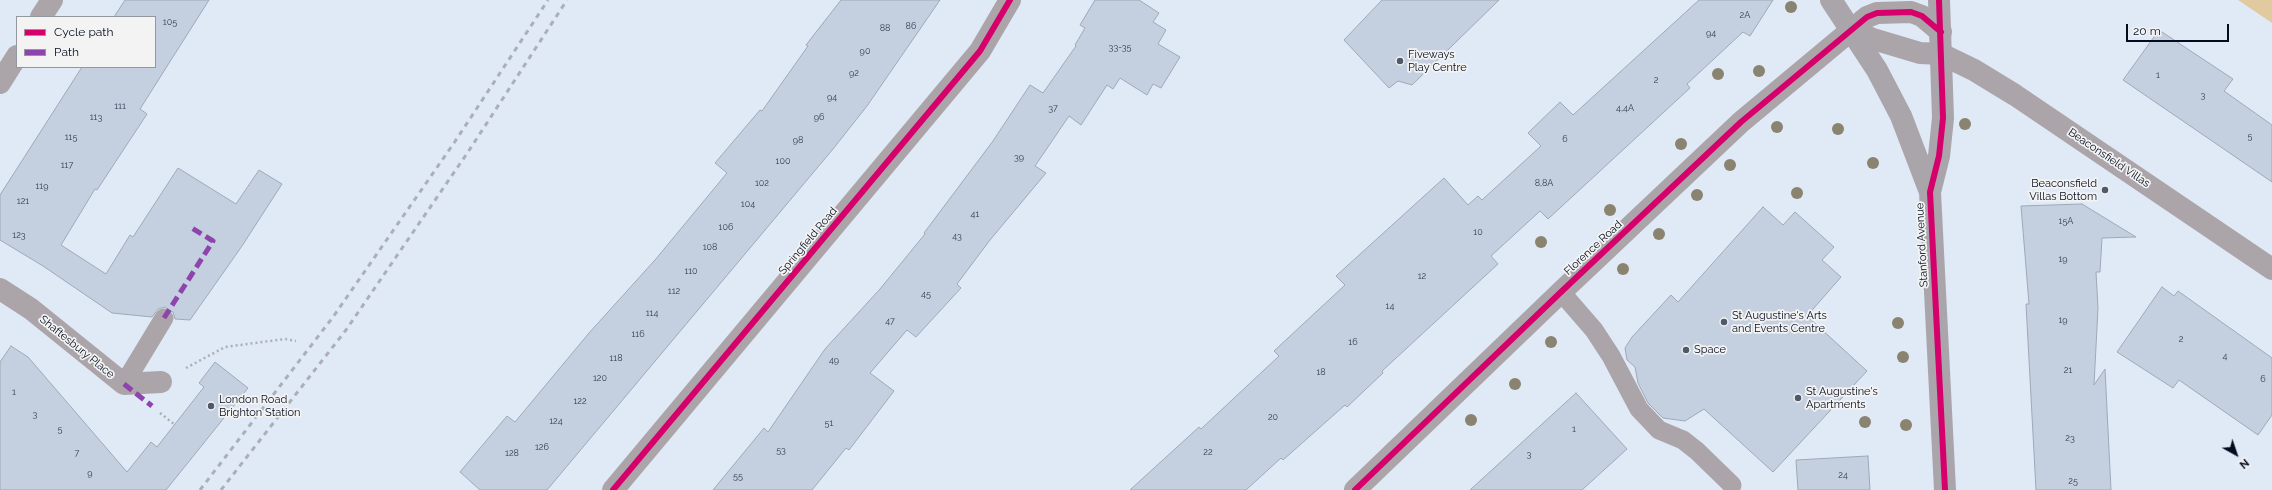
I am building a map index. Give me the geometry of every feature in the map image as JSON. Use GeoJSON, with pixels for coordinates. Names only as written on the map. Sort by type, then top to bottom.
{"type":"FeatureCollection","features":[{"type":"Feature","properties":{"kind":"street"},"geometry":{"type":"LineString","coordinates":[[42,16],[52,0]]}},
{"type":"Feature","properties":{"kind":"street","name":"Springfield Road"},"geometry":{"type":"LineString","coordinates":[[613,490],[980,51],[1010,0]]}},
{"type":"Feature","properties":{"kind":"street","name":"Stanford Avenue"},"geometry":{"type":"LineString","coordinates":[[1831,0],[1878,70],[1901,116],[1930,192]]}},
{"type":"Feature","properties":{"kind":"street","name":"Stanford Avenue"},"geometry":{"type":"LineString","coordinates":[[1940,0],[1942,118],[1939,156],[1930,192],[1945,490]]}},
{"type":"Feature","properties":{"kind":"street","name":"Florence Road"},"geometry":{"type":"LineString","coordinates":[[1356,490],[1561,292],[1741,122],[1867,18],[1877,13],[1911,12],[1922,16],[1941,32]]}},
{"type":"Feature","properties":{"kind":"street"},"geometry":{"type":"LineString","coordinates":[[1852,30],[1873,39],[1920,53],[1941,54]]}},
{"type":"Feature","properties":{"kind":"street","name":"Beaconsfield Villas"},"geometry":{"type":"LineString","coordinates":[[1941,54],[1974,70],[2015,95],[2272,269]]}},
{"type":"Feature","properties":{"kind":"street"},"geometry":{"type":"LineString","coordinates":[[0,83],[16,58]]}},
{"type":"Feature","properties":{"kind":"street","name":"Shaftesbury Place"},"geometry":{"type":"LineString","coordinates":[[0,289],[31,309],[124,384],[161,382]]}},
{"type":"Feature","properties":{"kind":"lane"},"geometry":{"type":"LineString","coordinates":[[1561,292],[1594,330],[1611,356],[1639,409],[1659,430],[1683,440],[1697,451],[1732,485]]}},
{"type":"Feature","properties":{"kind":"lane"},"geometry":{"type":"LineString","coordinates":[[124,384],[164,318]]}},
{"type":"Feature","properties":{"kind":"path"},"geometry":{"type":"LineString","coordinates":[[161,382],[225,347],[285,339],[296,342]]}},
{"type":"Feature","properties":{"kind":"path"},"geometry":{"type":"LineString","coordinates":[[167,418],[174,424]]}},
{"type":"Feature","properties":{"kind":"shaded area"},"geometry":{"type":"Polygon","coordinates":[[[2238,0],[2272,0],[2272,23],[2238,0]]]}},
{"type":"Feature","properties":{"kind":"building"},"geometry":{"type":"Polygon","coordinates":[[[125,0],[209,0],[140,109],[147,114],[97,190],[95,189],[61,245],[106,274],[130,235],[133,237],[178,168],[236,204],[259,170],[282,184],[242,246],[190,320],[175,319],[173,312],[165,307],[158,309],[152,317],[112,313],[43,266],[0,240],[0,195],[81,68],[156,68],[156,16],[115,16],[125,0]]]}},
{"type":"Feature","properties":{"kind":"building"},"geometry":{"type":"Polygon","coordinates":[[[841,0],[940,0],[867,106],[833,149],[547,490],[480,490],[460,472],[507,416],[515,422],[589,333],[655,260],[727,173],[715,163],[760,110],[762,111],[808,46],[806,45],[841,0]]]}},
{"type":"Feature","properties":{"kind":"building"},"geometry":{"type":"Polygon","coordinates":[[[1095,0],[1139,0],[1159,13],[1153,22],[1166,30],[1158,44],[1180,57],[1161,88],[1153,84],[1147,95],[1120,78],[1113,89],[1107,85],[1081,125],[1069,116],[1035,166],[1046,173],[990,240],[957,284],[961,288],[916,337],[907,330],[870,373],[894,391],[849,450],[846,448],[812,490],[713,490],[764,428],[768,432],[825,349],[880,289],[925,234],[924,233],[993,141],[1030,85],[1043,93],[1076,46],[1075,45],[1085,28],[1080,25],[1095,0]]]}},
{"type":"Feature","properties":{"kind":"building","name":"Fiveways Play Centre"},"geometry":{"type":"Polygon","coordinates":[[[1382,0],[1499,0],[1412,85],[1398,81],[1389,88],[1344,40],[1382,0]]]}},
{"type":"Feature","properties":{"kind":"building"},"geometry":{"type":"Polygon","coordinates":[[[1699,0],[1773,0],[1750,36],[1743,32],[1687,84],[1690,88],[1548,219],[1540,211],[1491,256],[1498,264],[1382,371],[1383,373],[1347,407],[1345,405],[1283,460],[1281,458],[1246,490],[1130,490],[1199,427],[1201,429],[1279,356],[1274,351],[1345,285],[1336,276],[1444,178],[1468,205],[1478,196],[1482,200],[1541,146],[1528,133],[1560,102],[1573,115],[1699,0]]]}},
{"type":"Feature","properties":{"kind":"building"},"geometry":{"type":"Polygon","coordinates":[[[2159,30],[2233,79],[2224,91],[2272,125],[2272,182],[2123,80],[2159,30]]]}},
{"type":"Feature","properties":{"kind":"building"},"geometry":{"type":"Polygon","coordinates":[[[2082,204],[2136,237],[2102,238],[2100,272],[2096,272],[2098,308],[2094,385],[2105,369],[2111,490],[2036,490],[2026,304],[2029,304],[2021,206],[2082,204]]]}},
{"type":"Feature","properties":{"kind":"building","name":"St Augustine's Arts and Events Centre"},"geometry":{"type":"Polygon","coordinates":[[[1763,207],[1783,225],[1795,212],[1834,247],[1822,260],[1841,277],[1807,316],[1867,371],[1773,472],[1704,409],[1685,421],[1663,418],[1648,403],[1638,383],[1635,367],[1627,360],[1625,348],[1632,337],[1671,295],[1678,302],[1763,207]]]}},
{"type":"Feature","properties":{"kind":"building"},"geometry":{"type":"Polygon","coordinates":[[[2162,287],[2174,296],[2178,291],[2272,358],[2272,415],[2258,435],[2179,380],[2173,388],[2117,352],[2162,287]]]}},
{"type":"Feature","properties":{"kind":"building"},"geometry":{"type":"Polygon","coordinates":[[[11,346],[28,357],[127,472],[151,442],[157,447],[204,387],[199,383],[215,362],[248,388],[166,490],[0,490],[0,362],[11,346]]]}},
{"type":"Feature","properties":{"kind":"building"},"geometry":{"type":"Polygon","coordinates":[[[1576,393],[1627,449],[1582,490],[1470,490],[1576,393]]]}},
{"type":"Feature","properties":{"kind":"building"},"geometry":{"type":"Polygon","coordinates":[[[1868,456],[1870,490],[1798,490],[1796,460],[1868,456]]]}},
{"type":"Feature","properties":{"kind":"railway"},"geometry":{"type":"LineString","coordinates":[[200,490],[333,317],[454,143],[548,0]]}},
{"type":"Feature","properties":{"kind":"railway"},"geometry":{"type":"LineString","coordinates":[[221,490],[346,330],[468,152],[567,0]]}},
{"type":"Feature","properties":{"kind":"marked path"},"geometry":{"type":"LineString","coordinates":[[164,318],[213,241],[192,228]]}},
{"type":"Feature","properties":{"kind":"marked path"},"geometry":{"type":"LineString","coordinates":[[124,384],[152,406]]}},
{"type":"Feature","properties":{"kind":"cycle path"},"geometry":{"type":"LineString","coordinates":[[613,490],[980,51],[1010,0]]}},
{"type":"Feature","properties":{"kind":"cycle path"},"geometry":{"type":"LineString","coordinates":[[1939,0],[1943,118],[1939,156],[1930,192],[1945,490]]}},
{"type":"Feature","properties":{"kind":"cycle path"},"geometry":{"type":"LineString","coordinates":[[1355,490],[1741,122],[1867,17],[1877,13],[1911,12],[1922,16],[1941,32]]}},
{"type":"Feature","properties":{"kind":"place","name":"Fiveways Play Centre"},"geometry":{"type":"Point","coordinates":[1400,61]}},
{"type":"Feature","properties":{"kind":"place","name":"Beaconsfield Villas Bottom"},"geometry":{"type":"Point","coordinates":[2105,190]}},
{"type":"Feature","properties":{"kind":"place","name":"St Augustine's Arts and Events Centre"},"geometry":{"type":"Point","coordinates":[1724,322]}},
{"type":"Feature","properties":{"kind":"place","name":"Space"},"geometry":{"type":"Point","coordinates":[1686,350]}},
{"type":"Feature","properties":{"kind":"place","name":"St Augustine's Apartments"},"geometry":{"type":"Point","coordinates":[1798,398]}},
{"type":"Feature","properties":{"kind":"place","name":"London Road Brighton Station"},"geometry":{"type":"Point","coordinates":[211,406]}}]}
